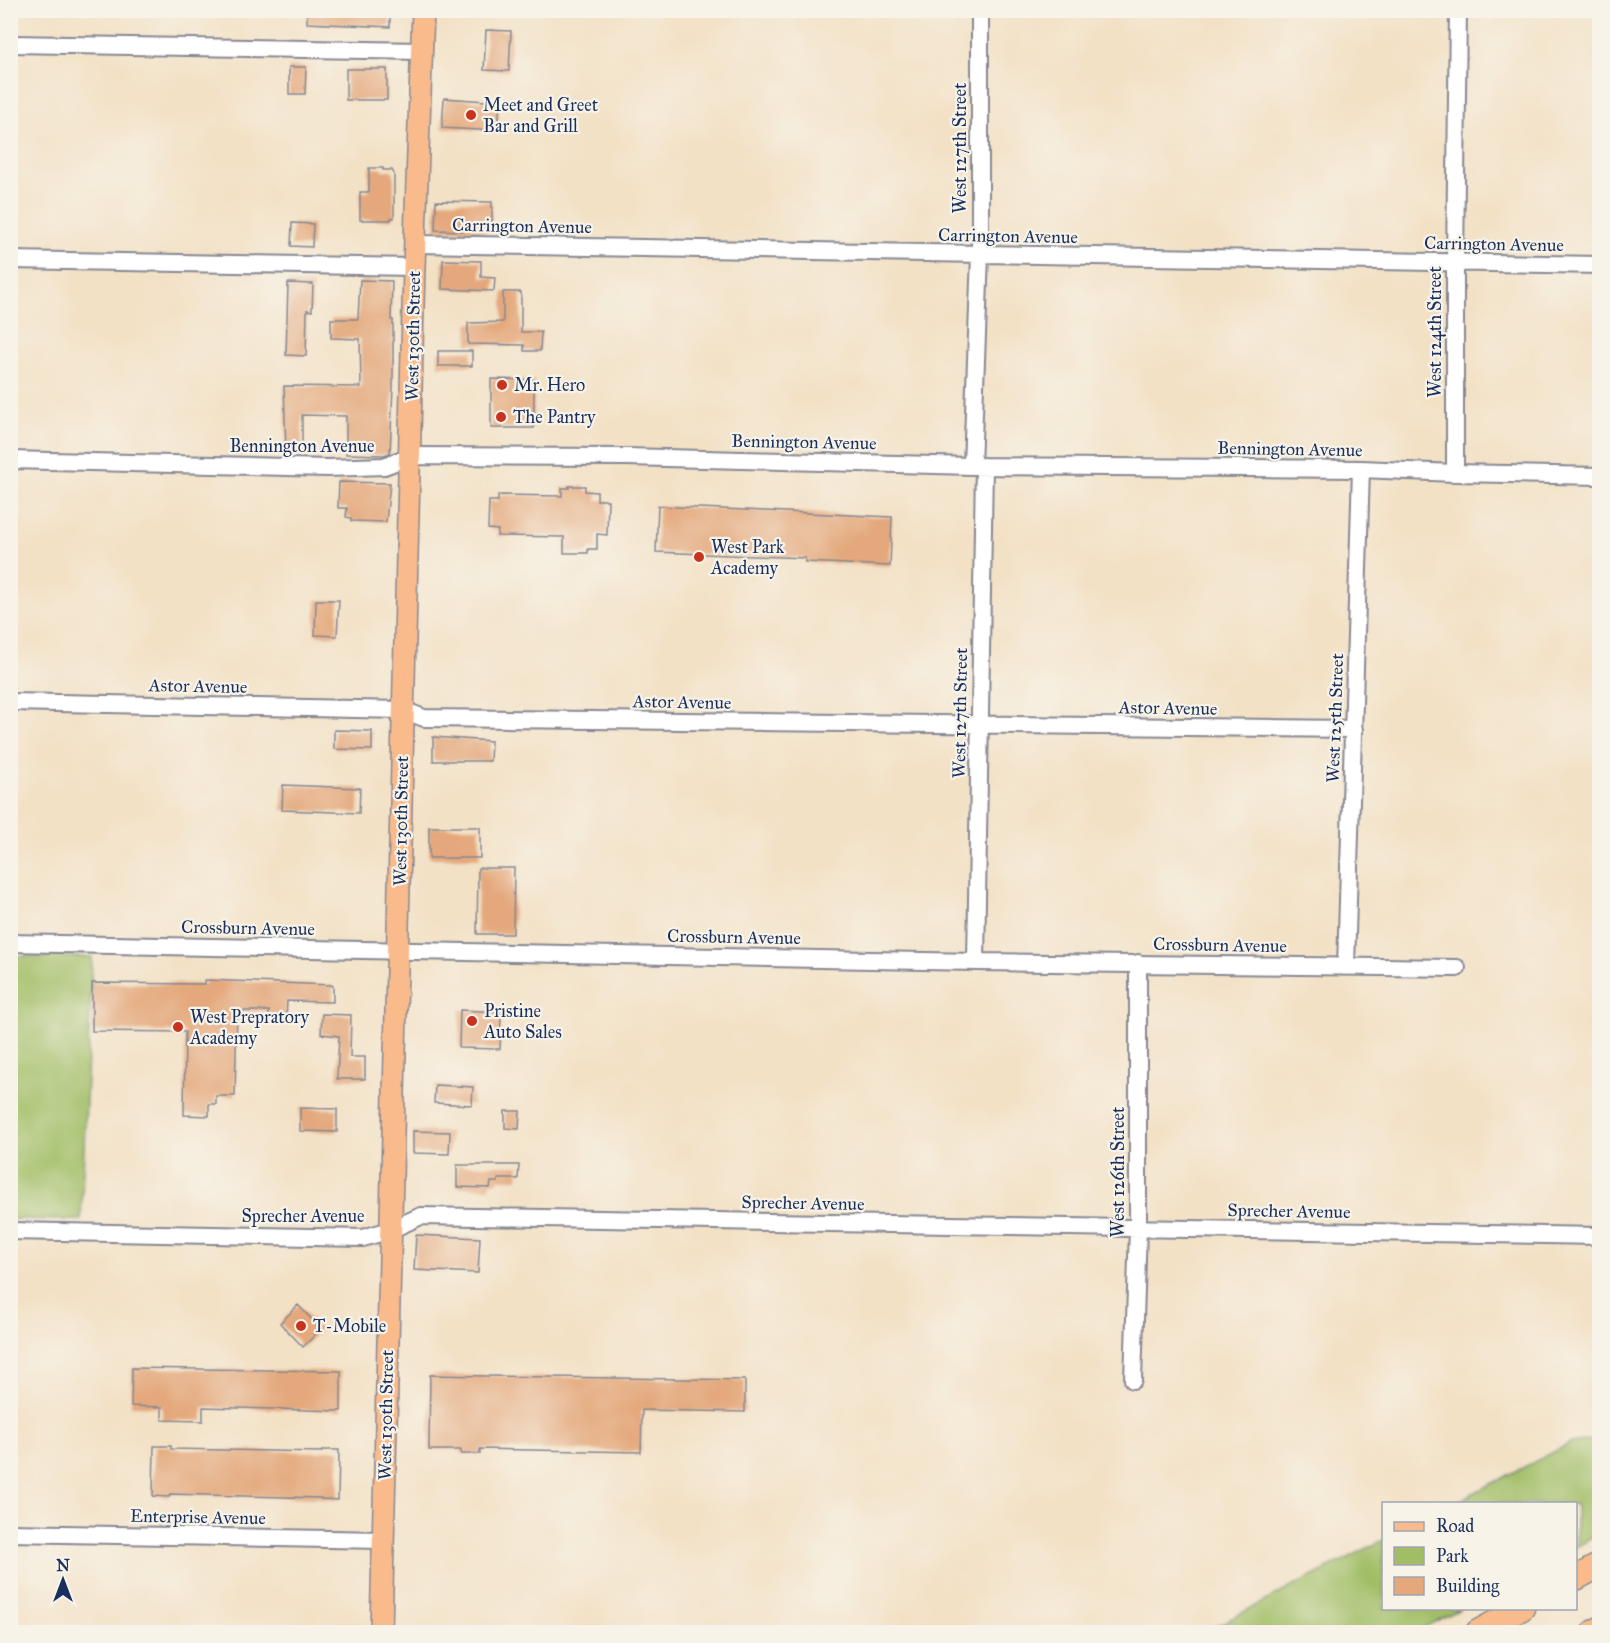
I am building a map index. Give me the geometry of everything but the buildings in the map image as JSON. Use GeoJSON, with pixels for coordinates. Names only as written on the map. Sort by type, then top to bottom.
{"type":"FeatureCollection","features":[{"type":"Feature","properties":{"kind":"highway"},"geometry":{"type":"LineString","coordinates":[[1577,1577],[1599,1565]]}},
{"type":"Feature","properties":{"kind":"highway"},"geometry":{"type":"LineString","coordinates":[[1478,1632],[1518,1610]]}},
{"type":"Feature","properties":{"kind":"highway"},"geometry":{"type":"LineString","coordinates":[[1594,1632],[1599,1629]]}},
{"type":"Feature","properties":{"kind":"main road","name":"West 130th Street"},"geometry":{"type":"LineString","coordinates":[[381,1632],[414,267],[423,10]]}},
{"type":"Feature","properties":{"kind":"street","name":"West 127th Street"},"geometry":{"type":"LineString","coordinates":[[976,962],[980,725],[978,466],[980,10]]}},
{"type":"Feature","properties":{"kind":"street","name":"West 124th Street"},"geometry":{"type":"LineString","coordinates":[[1455,473],[1458,10]]}},
{"type":"Feature","properties":{"kind":"street"},"geometry":{"type":"LineString","coordinates":[[10,44],[422,51]]}},
{"type":"Feature","properties":{"kind":"street","name":"Carrington Avenue"},"geometry":{"type":"LineString","coordinates":[[416,244],[1599,266]]}},
{"type":"Feature","properties":{"kind":"street"},"geometry":{"type":"LineString","coordinates":[[10,260],[414,267]]}},
{"type":"Feature","properties":{"kind":"street","name":"Bennington Avenue"},"geometry":{"type":"LineString","coordinates":[[10,460],[328,468],[384,466],[411,456],[627,457],[978,466],[1360,469],[1599,476]]}},
{"type":"Feature","properties":{"kind":"street","name":"West 125th Street"},"geometry":{"type":"LineString","coordinates":[[1346,967],[1360,469]]}},
{"type":"Feature","properties":{"kind":"street","name":"Astor Avenue"},"geometry":{"type":"LineString","coordinates":[[10,702],[403,710],[424,718],[1354,729]]}},
{"type":"Feature","properties":{"kind":"street","name":"Crossburn Avenue"},"geometry":{"type":"LineString","coordinates":[[10,943],[976,962],[1457,968]]}},
{"type":"Feature","properties":{"kind":"street","name":"West 126th Street"},"geometry":{"type":"LineString","coordinates":[[1133,1380],[1138,1228],[1138,963]]}},
{"type":"Feature","properties":{"kind":"street","name":"Sprecher Avenue"},"geometry":{"type":"LineString","coordinates":[[10,1231],[363,1238],[390,1230],[422,1216],[1599,1236]]}},
{"type":"Feature","properties":{"kind":"street","name":"Enterprise Avenue"},"geometry":{"type":"LineString","coordinates":[[10,1533],[384,1540]]}},
{"type":"Feature","properties":{"kind":"green space"},"geometry":{"type":"Polygon","coordinates":[[[11,956],[92,957],[81,1220],[11,1219],[11,956]]]}},
{"type":"Feature","properties":{"kind":"green space"},"geometry":{"type":"Polygon","coordinates":[[[1599,1439],[1599,1534],[1577,1546],[1577,1502],[1456,1502],[1571,1443],[1599,1439]]]}},
{"type":"Feature","properties":{"kind":"green space"},"geometry":{"type":"Polygon","coordinates":[[[1382,1541],[1382,1610],[1458,1610],[1415,1632],[1205,1632],[1382,1541]]]}},
{"type":"Feature","properties":{"kind":"place","name":"Meet and Greet Bar and Grill"},"geometry":{"type":"Point","coordinates":[471,115]}},
{"type":"Feature","properties":{"kind":"place","name":"Mr. Hero"},"geometry":{"type":"Point","coordinates":[502,385]}},
{"type":"Feature","properties":{"kind":"place","name":"The Pantry"},"geometry":{"type":"Point","coordinates":[501,417]}},
{"type":"Feature","properties":{"kind":"place","name":"West Park Academy"},"geometry":{"type":"Point","coordinates":[699,557]}},
{"type":"Feature","properties":{"kind":"place","name":"Pristine Auto Sales"},"geometry":{"type":"Point","coordinates":[472,1021]}},
{"type":"Feature","properties":{"kind":"place","name":"West Prepratory Academy"},"geometry":{"type":"Point","coordinates":[178,1027]}},
{"type":"Feature","properties":{"kind":"place","name":"T-Mobile"},"geometry":{"type":"Point","coordinates":[301,1326]}}]}
